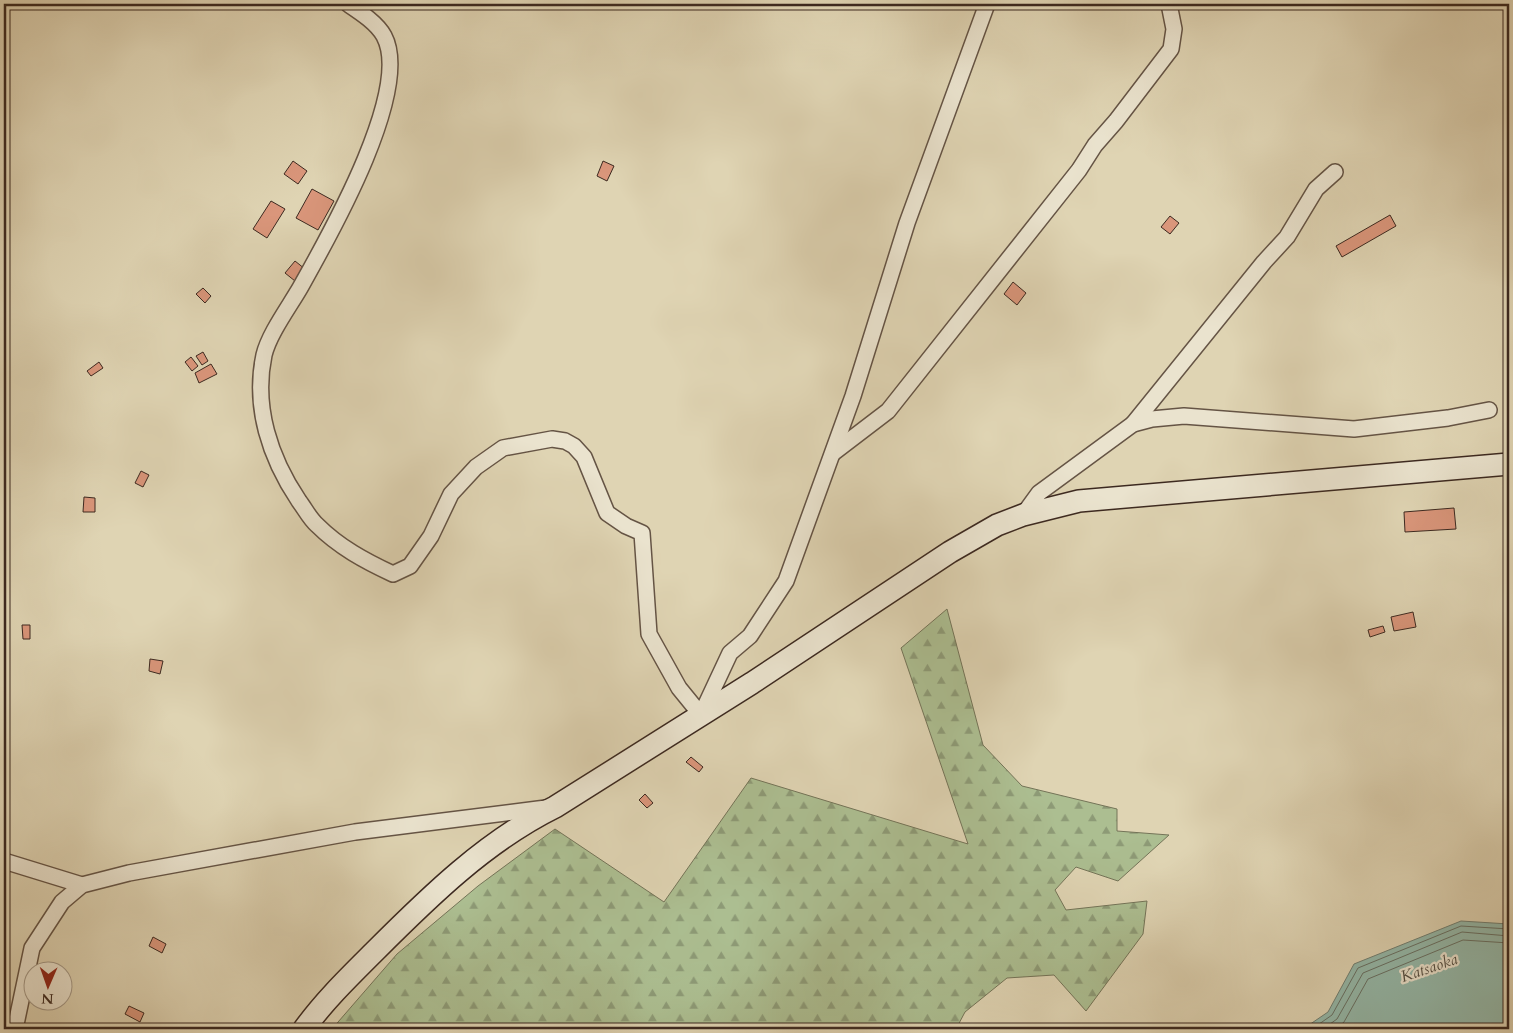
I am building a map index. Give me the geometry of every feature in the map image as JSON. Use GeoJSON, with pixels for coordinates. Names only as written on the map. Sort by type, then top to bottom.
{"type":"FeatureCollection","features":[{"type":"Feature","properties":{"kind":"main road"},"geometry":{"type":"LineString","coordinates":[[304,1029],[327,999],[440,888],[533,817],[555,806],[701,715],[950,552],[997,525],[1023,514],[1078,501],[1509,464]]}},
{"type":"Feature","properties":{"kind":"street"},"geometry":{"type":"LineString","coordinates":[[348,4],[375,25],[384,36],[390,54],[391,66],[387,93],[365,161],[265,353],[260,390],[264,422],[270,445],[284,479],[316,524],[360,559],[393,574],[410,566],[431,536],[451,494],[476,467],[502,448],[552,440],[565,441],[574,446],[588,465],[608,513],[626,526],[642,533],[649,634],[679,688],[701,715],[730,653],[750,636],[786,581],[833,453],[907,223],[987,4]]}},
{"type":"Feature","properties":{"kind":"street"},"geometry":{"type":"LineString","coordinates":[[833,453],[888,411],[1079,170],[1094,144],[1147,81],[1171,49],[1174,29],[1169,4]]}},
{"type":"Feature","properties":{"kind":"street"},"geometry":{"type":"LineString","coordinates":[[1023,514],[1039,493],[1134,424],[1264,262],[1287,237],[1316,189],[1335,172]]}},
{"type":"Feature","properties":{"kind":"street"},"geometry":{"type":"LineString","coordinates":[[1134,424],[1152,419],[1184,416],[1354,429],[1448,418],[1490,410]]}},
{"type":"Feature","properties":{"kind":"street"},"geometry":{"type":"LineString","coordinates":[[14,1029],[32,948],[62,902],[82,885],[129,873],[355,832],[555,806]]}},
{"type":"Feature","properties":{"kind":"street"},"geometry":{"type":"LineString","coordinates":[[4,861],[82,885]]}},
{"type":"Feature","properties":{"kind":"green space"},"geometry":{"type":"Polygon","coordinates":[[[947,609],[983,745],[1022,786],[1117,809],[1117,831],[1169,835],[1118,881],[1076,867],[1055,890],[1066,910],[1147,901],[1143,934],[1086,1011],[1054,975],[1007,978],[965,1012],[956,1029],[332,1029],[397,954],[478,886],[555,829],[664,902],[751,778],[968,844],[901,648],[947,609]]]}},
{"type":"Feature","properties":{"kind":"water","name":"Katsaoka"},"geometry":{"type":"Polygon","coordinates":[[[1461,921],[1509,924],[1509,1029],[1303,1029],[1328,1012],[1354,964],[1461,921]]]}},
{"type":"Feature","properties":{"kind":"building"},"geometry":{"type":"Polygon","coordinates":[[[293,161],[307,171],[298,184],[284,174],[293,161]]]}},
{"type":"Feature","properties":{"kind":"building"},"geometry":{"type":"Polygon","coordinates":[[[603,161],[614,166],[607,181],[597,176],[603,161]]]}},
{"type":"Feature","properties":{"kind":"building"},"geometry":{"type":"Polygon","coordinates":[[[312,189],[334,201],[318,230],[296,218],[312,189]]]}},
{"type":"Feature","properties":{"kind":"building"},"geometry":{"type":"Polygon","coordinates":[[[271,201],[285,209],[267,238],[253,229],[271,201]]]}},
{"type":"Feature","properties":{"kind":"building"},"geometry":{"type":"Polygon","coordinates":[[[1390,215],[1396,226],[1342,257],[1336,246],[1390,215]]]}},
{"type":"Feature","properties":{"kind":"building"},"geometry":{"type":"Polygon","coordinates":[[[1170,216],[1179,223],[1170,234],[1161,227],[1170,216]]]}},
{"type":"Feature","properties":{"kind":"building"},"geometry":{"type":"Polygon","coordinates":[[[295,261],[305,269],[295,281],[285,273],[295,261]]]}},
{"type":"Feature","properties":{"kind":"building"},"geometry":{"type":"Polygon","coordinates":[[[1013,282],[1026,293],[1017,305],[1004,294],[1013,282]]]}},
{"type":"Feature","properties":{"kind":"building"},"geometry":{"type":"Polygon","coordinates":[[[203,288],[211,296],[205,303],[196,294],[203,288]]]}},
{"type":"Feature","properties":{"kind":"building"},"geometry":{"type":"Polygon","coordinates":[[[203,352],[208,361],[202,365],[196,356],[203,352]]]}},
{"type":"Feature","properties":{"kind":"building"},"geometry":{"type":"Polygon","coordinates":[[[191,357],[198,366],[192,371],[185,362],[191,357]]]}},
{"type":"Feature","properties":{"kind":"building"},"geometry":{"type":"Polygon","coordinates":[[[99,362],[103,368],[91,376],[87,371],[99,362]]]}},
{"type":"Feature","properties":{"kind":"building"},"geometry":{"type":"Polygon","coordinates":[[[211,364],[217,374],[199,383],[195,373],[211,364]]]}},
{"type":"Feature","properties":{"kind":"building"},"geometry":{"type":"Polygon","coordinates":[[[141,471],[149,475],[143,487],[135,483],[141,471]]]}},
{"type":"Feature","properties":{"kind":"building"},"geometry":{"type":"Polygon","coordinates":[[[84,497],[95,498],[95,512],[83,512],[84,497]]]}},
{"type":"Feature","properties":{"kind":"building"},"geometry":{"type":"Polygon","coordinates":[[[1454,508],[1456,529],[1405,532],[1404,512],[1454,508]]]}},
{"type":"Feature","properties":{"kind":"building"},"geometry":{"type":"Polygon","coordinates":[[[1413,612],[1416,627],[1394,631],[1391,617],[1413,612]]]}},
{"type":"Feature","properties":{"kind":"building"},"geometry":{"type":"Polygon","coordinates":[[[22,625],[30,625],[30,639],[23,639],[22,625]]]}},
{"type":"Feature","properties":{"kind":"building"},"geometry":{"type":"Polygon","coordinates":[[[1383,626],[1385,632],[1370,637],[1368,630],[1383,626]]]}},
{"type":"Feature","properties":{"kind":"building"},"geometry":{"type":"Polygon","coordinates":[[[150,659],[163,661],[160,674],[149,671],[150,659]]]}},
{"type":"Feature","properties":{"kind":"building"},"geometry":{"type":"Polygon","coordinates":[[[691,757],[703,767],[699,772],[686,762],[691,757]]]}},
{"type":"Feature","properties":{"kind":"building"},"geometry":{"type":"Polygon","coordinates":[[[645,794],[653,803],[647,808],[639,800],[645,794]]]}},
{"type":"Feature","properties":{"kind":"building"},"geometry":{"type":"Polygon","coordinates":[[[153,937],[166,944],[162,953],[149,946],[153,937]]]}},
{"type":"Feature","properties":{"kind":"building"},"geometry":{"type":"Polygon","coordinates":[[[129,1006],[144,1013],[140,1022],[125,1014],[129,1006]]]}}]}
